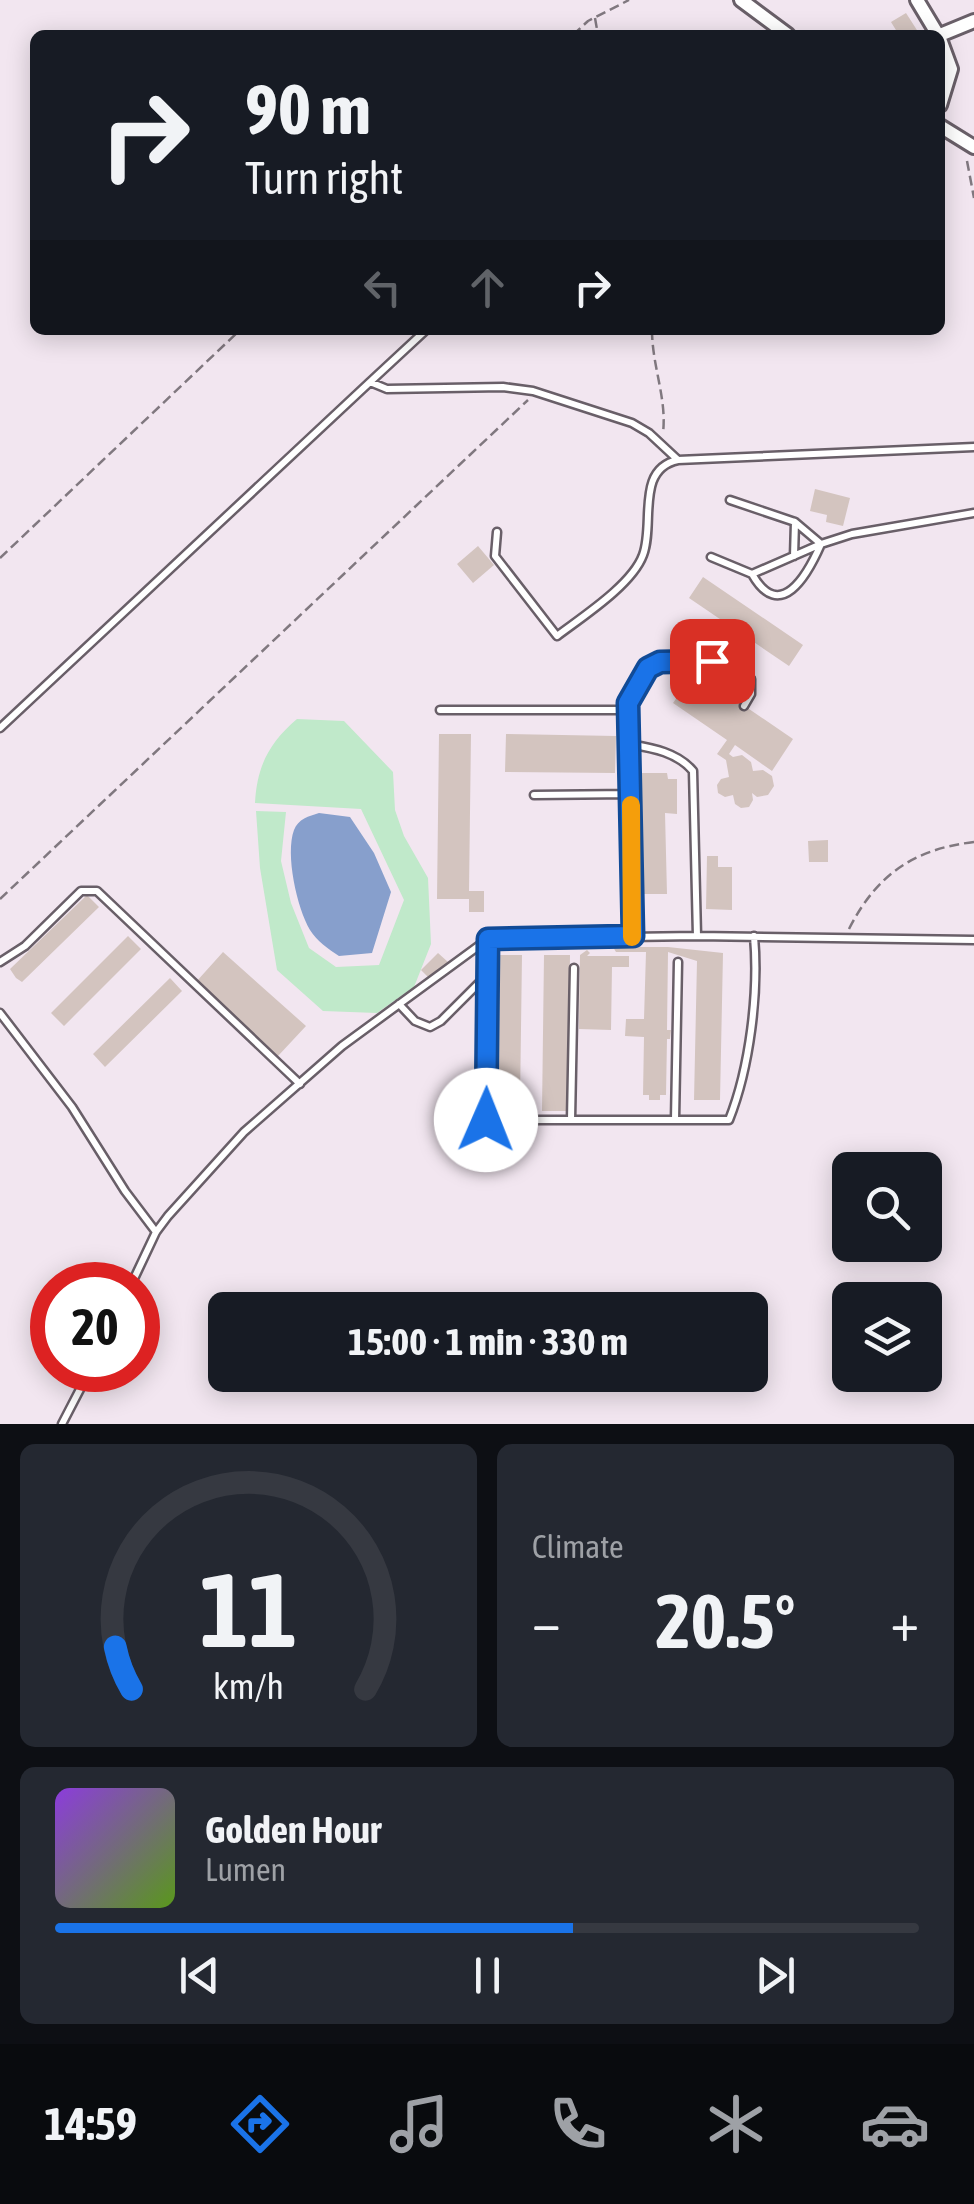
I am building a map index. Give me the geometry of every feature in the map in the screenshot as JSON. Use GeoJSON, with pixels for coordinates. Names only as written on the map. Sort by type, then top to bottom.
{"type":"FeatureCollection","features":[{"type":"Feature","properties":{"kind":"street"},"geometry":{"type":"LineString","coordinates":[[741,0],[781,30]]}},
{"type":"Feature","properties":{"kind":"street"},"geometry":{"type":"LineString","coordinates":[[917,0],[935,30]]}},
{"type":"Feature","properties":{"kind":"street"},"geometry":{"type":"LineString","coordinates":[[945,33],[974,21]]}},
{"type":"Feature","properties":{"kind":"street"},"geometry":{"type":"LineString","coordinates":[[945,52],[951,69],[945,89]]}},
{"type":"Feature","properties":{"kind":"street"},"geometry":{"type":"LineString","coordinates":[[945,129],[972,146]]}},
{"type":"Feature","properties":{"kind":"lane"},"geometry":{"type":"LineString","coordinates":[[0,728],[421,335]]}},
{"type":"Feature","properties":{"kind":"lane"},"geometry":{"type":"LineString","coordinates":[[370,382],[387,388],[504,386],[536,392],[618,417],[650,433],[678,460]]}},
{"type":"Feature","properties":{"kind":"lane"},"geometry":{"type":"LineString","coordinates":[[496,532],[495,556],[557,636],[624,582],[641,562],[647,544],[654,474],[665,463],[974,447]]}},
{"type":"Feature","properties":{"kind":"lane"},"geometry":{"type":"LineString","coordinates":[[730,500],[795,522],[821,544]]}},
{"type":"Feature","properties":{"kind":"lane"},"geometry":{"type":"LineString","coordinates":[[752,574],[852,534],[974,514]]}},
{"type":"Feature","properties":{"kind":"lane"},"geometry":{"type":"LineString","coordinates":[[794,556],[795,522]]}},
{"type":"Feature","properties":{"kind":"lane"},"geometry":{"type":"LineString","coordinates":[[711,557],[752,574],[763,592],[784,595],[811,565],[821,544]]}},
{"type":"Feature","properties":{"kind":"lane"},"geometry":{"type":"LineString","coordinates":[[633,936],[628,710],[632,695],[648,668],[660,662],[712,661],[750,679],[751,694],[744,706]]}},
{"type":"Feature","properties":{"kind":"lane"},"geometry":{"type":"LineString","coordinates":[[440,710],[628,710]]}},
{"type":"Feature","properties":{"kind":"lane"},"geometry":{"type":"LineString","coordinates":[[629,744],[653,748],[684,761],[693,771],[697,936]]}},
{"type":"Feature","properties":{"kind":"lane"},"geometry":{"type":"LineString","coordinates":[[534,795],[631,794]]}},
{"type":"Feature","properties":{"kind":"lane"},"geometry":{"type":"LineString","coordinates":[[0,962],[25,946],[82,891],[97,891],[300,1084]]}},
{"type":"Feature","properties":{"kind":"lane"},"geometry":{"type":"LineString","coordinates":[[488,939],[486,1120],[730,1120],[755,1003],[758,977],[754,936]]}},
{"type":"Feature","properties":{"kind":"lane"},"geometry":{"type":"LineString","coordinates":[[142,1262],[156,1232],[244,1132],[342,1046],[488,939],[754,936],[974,940]]}},
{"type":"Feature","properties":{"kind":"lane"},"geometry":{"type":"LineString","coordinates":[[675,1120],[678,962]]}},
{"type":"Feature","properties":{"kind":"lane"},"geometry":{"type":"LineString","coordinates":[[572,1120],[574,968]]}},
{"type":"Feature","properties":{"kind":"lane"},"geometry":{"type":"LineString","coordinates":[[399,1004],[415,1021],[430,1027],[441,1021],[488,973]]}},
{"type":"Feature","properties":{"kind":"lane"},"geometry":{"type":"LineString","coordinates":[[0,1013],[81,1120],[156,1232]]}},
{"type":"Feature","properties":{"kind":"lane"},"geometry":{"type":"LineString","coordinates":[[62,1424],[79,1392]]}},
{"type":"Feature","properties":{"kind":"path"},"geometry":{"type":"LineString","coordinates":[[579,30],[630,0]]}},
{"type":"Feature","properties":{"kind":"path"},"geometry":{"type":"LineString","coordinates":[[595,18],[597,30]]}},
{"type":"Feature","properties":{"kind":"path"},"geometry":{"type":"LineString","coordinates":[[972,146],[967,171],[974,198]]}},
{"type":"Feature","properties":{"kind":"path"},"geometry":{"type":"LineString","coordinates":[[0,558],[235,335]]}},
{"type":"Feature","properties":{"kind":"path"},"geometry":{"type":"LineString","coordinates":[[652,335],[652,360],[664,404],[662,445]]}},
{"type":"Feature","properties":{"kind":"path"},"geometry":{"type":"LineString","coordinates":[[0,899],[536,392]]}},
{"type":"Feature","properties":{"kind":"path"},"geometry":{"type":"LineString","coordinates":[[844,939],[855,918],[895,867],[942,846],[974,842]]}},
{"type":"Feature","properties":{"kind":"green space"},"geometry":{"type":"Polygon","coordinates":[[[297,719],[344,721],[393,772],[395,810],[404,836],[428,878],[431,944],[414,987],[377,1013],[323,1011],[277,970],[260,868],[256,811],[286,812],[281,861],[291,903],[309,948],[336,967],[379,965],[404,900],[361,809],[255,803],[266,756],[297,719]]]}},
{"type":"Feature","properties":{"kind":"water"},"geometry":{"type":"Polygon","coordinates":[[[319,813],[350,817],[374,853],[391,892],[372,953],[339,956],[316,938],[305,920],[294,881],[292,840],[298,823],[319,813]]]}},
{"type":"Feature","properties":{"kind":"building"},"geometry":{"type":"Polygon","coordinates":[[[906,13],[917,30],[896,30],[891,22],[906,13]]]}},
{"type":"Feature","properties":{"kind":"building"},"geometry":{"type":"Polygon","coordinates":[[[815,489],[850,498],[843,526],[826,522],[827,515],[810,511],[815,489]]]}},
{"type":"Feature","properties":{"kind":"building"},"geometry":{"type":"Polygon","coordinates":[[[478,546],[494,565],[473,583],[457,564],[478,546]]]}},
{"type":"Feature","properties":{"kind":"building"},"geometry":{"type":"Polygon","coordinates":[[[703,577],[803,645],[789,666],[689,598],[703,577]]]}},
{"type":"Feature","properties":{"kind":"building"},"geometry":{"type":"Polygon","coordinates":[[[695,672],[793,739],[772,771],[735,745],[729,754],[742,755],[751,762],[753,771],[763,770],[772,776],[774,786],[768,795],[757,797],[752,793],[749,807],[735,804],[733,795],[725,797],[718,793],[721,779],[729,777],[726,760],[717,754],[727,740],[673,703],[695,672]]]}},
{"type":"Feature","properties":{"kind":"building"},"geometry":{"type":"Polygon","coordinates":[[[439,734],[471,734],[469,891],[484,891],[484,912],[469,912],[469,899],[437,899],[439,734]]]}},
{"type":"Feature","properties":{"kind":"building"},"geometry":{"type":"Polygon","coordinates":[[[506,734],[616,736],[615,773],[505,772],[506,734]]]}},
{"type":"Feature","properties":{"kind":"building"},"geometry":{"type":"Polygon","coordinates":[[[639,773],[667,773],[668,779],[677,779],[677,814],[665,813],[667,894],[642,894],[639,773]]]}},
{"type":"Feature","properties":{"kind":"building"},"geometry":{"type":"Polygon","coordinates":[[[828,840],[828,862],[809,862],[808,841],[828,840]]]}},
{"type":"Feature","properties":{"kind":"building"},"geometry":{"type":"Polygon","coordinates":[[[707,856],[718,856],[718,867],[732,867],[732,910],[706,909],[707,856]]]}},
{"type":"Feature","properties":{"kind":"building"},"geometry":{"type":"Polygon","coordinates":[[[87,895],[99,907],[22,982],[16,978],[10,969],[87,895]]]}},
{"type":"Feature","properties":{"kind":"building"},"geometry":{"type":"Polygon","coordinates":[[[128,936],[141,949],[64,1026],[51,1013],[128,936]]]}},
{"type":"Feature","properties":{"kind":"building"},"geometry":{"type":"Polygon","coordinates":[[[613,947],[723,953],[720,1100],[694,1100],[697,961],[668,952],[667,1030],[671,1030],[667,1039],[666,1095],[660,1095],[660,1100],[649,1100],[649,1095],[643,1095],[644,1037],[625,1036],[626,1019],[644,1019],[646,952],[616,952],[613,947]]]}},
{"type":"Feature","properties":{"kind":"building"},"geometry":{"type":"Polygon","coordinates":[[[587,950],[587,956],[629,956],[629,967],[612,967],[611,1030],[579,1029],[580,955],[587,950]]]}},
{"type":"Feature","properties":{"kind":"building"},"geometry":{"type":"Polygon","coordinates":[[[223,952],[306,1026],[278,1056],[196,982],[223,952]]]}},
{"type":"Feature","properties":{"kind":"building"},"geometry":{"type":"Polygon","coordinates":[[[438,953],[448,962],[431,980],[421,970],[438,953]]]}},
{"type":"Feature","properties":{"kind":"building"},"geometry":{"type":"Polygon","coordinates":[[[495,955],[522,955],[520,1102],[494,1102],[495,955]]]}},
{"type":"Feature","properties":{"kind":"building"},"geometry":{"type":"Polygon","coordinates":[[[544,955],[570,955],[568,1111],[542,1111],[544,955]]]}},
{"type":"Feature","properties":{"kind":"building"},"geometry":{"type":"Polygon","coordinates":[[[170,978],[182,991],[105,1067],[93,1054],[170,978]]]}},
{"type":"Feature","properties":{"kind":"slow traffic"},"geometry":{"type":"LineString","coordinates":[[631,805],[632,937]]}},
{"type":"Feature","properties":{"kind":"route"},"geometry":{"type":"LineString","coordinates":[[486,1120],[488,939],[633,936],[628,703],[648,668],[660,662],[712,661]]}}]}
